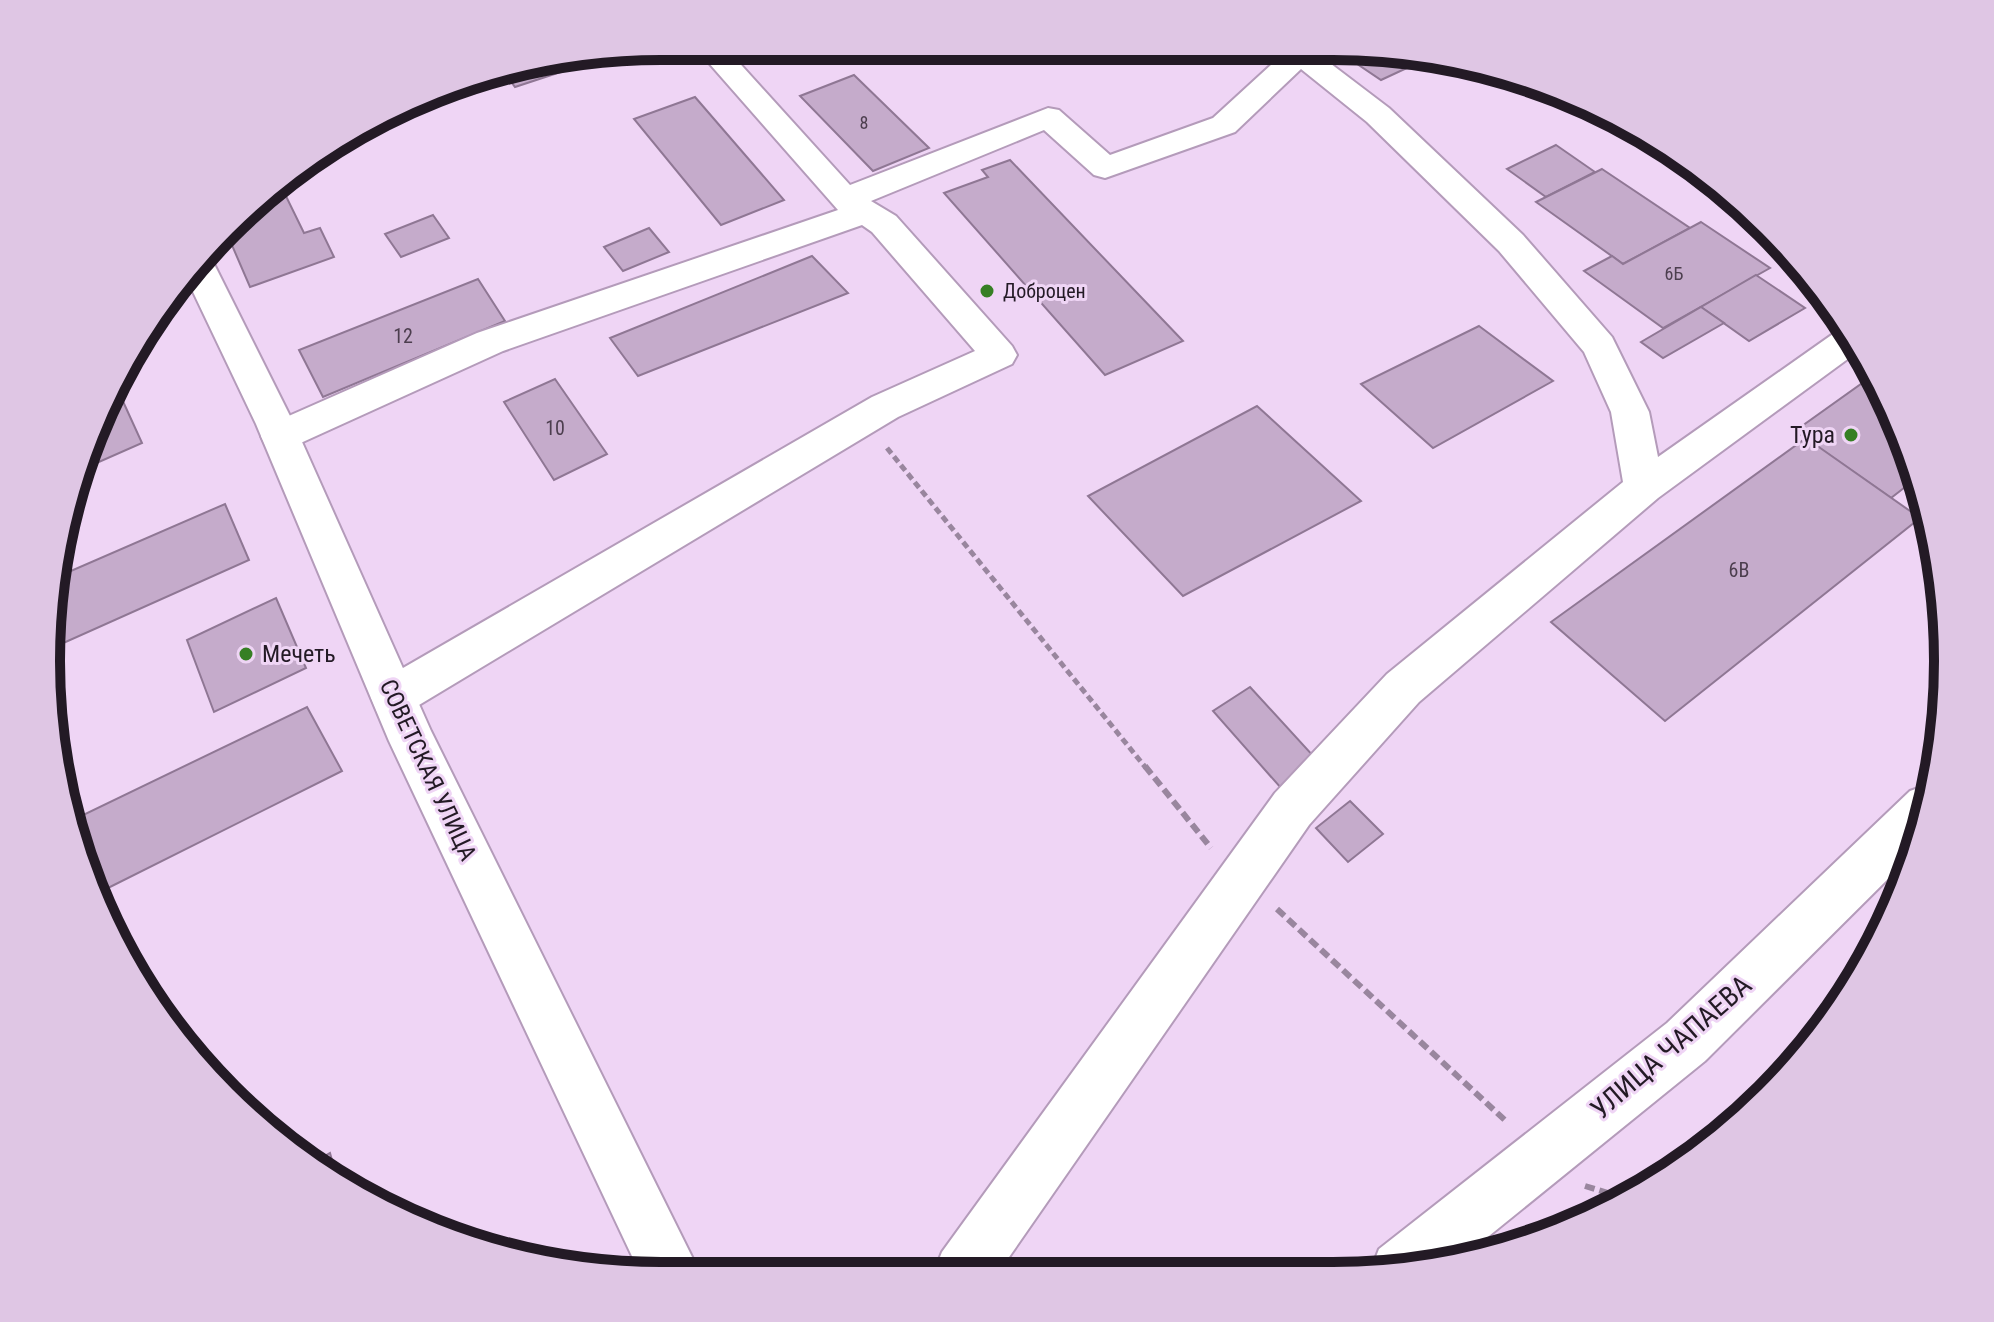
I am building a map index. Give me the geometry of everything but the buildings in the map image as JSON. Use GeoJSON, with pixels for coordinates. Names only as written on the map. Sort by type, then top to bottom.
{"type":"FeatureCollection","features":[{"type":"Feature","properties":{"kind":"main road"},"geometry":{"type":"LineString","coordinates":[[393,697],[885,407],[999,355],[884,224],[855,206],[721,60]]}},
{"type":"Feature","properties":{"kind":"main road"},"geometry":{"type":"LineString","coordinates":[[280,436],[490,342],[746,251],[855,206],[1048,117],[1105,168],[1224,125],[1290,60]]}},
{"type":"Feature","properties":{"kind":"main road"},"geometry":{"type":"LineString","coordinates":[[1308,60],[1378,115],[1511,243],[1599,346],[1630,412],[1644,487]]}},
{"type":"Feature","properties":{"kind":"main road","name":"СОВЕТСКАЯ УЛИЦА"},"geometry":{"type":"LineString","coordinates":[[202,274],[280,436],[393,697],[666,1262]]}},
{"type":"Feature","properties":{"kind":"main road"},"geometry":{"type":"LineString","coordinates":[[971,1262],[1292,809],[1403,688],[1644,487],[1843,345]]}},
{"type":"Feature","properties":{"kind":"main road","name":"УЛИЦА ЧАПАЕВА"},"geometry":{"type":"LineString","coordinates":[[1418,1256],[1686,1042],[1913,821]]}},
{"type":"Feature","properties":{"kind":"place","name":"Доброцен"},"geometry":{"type":"Point","coordinates":[987,291]}},
{"type":"Feature","properties":{"kind":"place","name":"Тура"},"geometry":{"type":"Point","coordinates":[1851,435]}},
{"type":"Feature","properties":{"kind":"place","name":"Мечеть"},"geometry":{"type":"Point","coordinates":[246,654]}}]}
